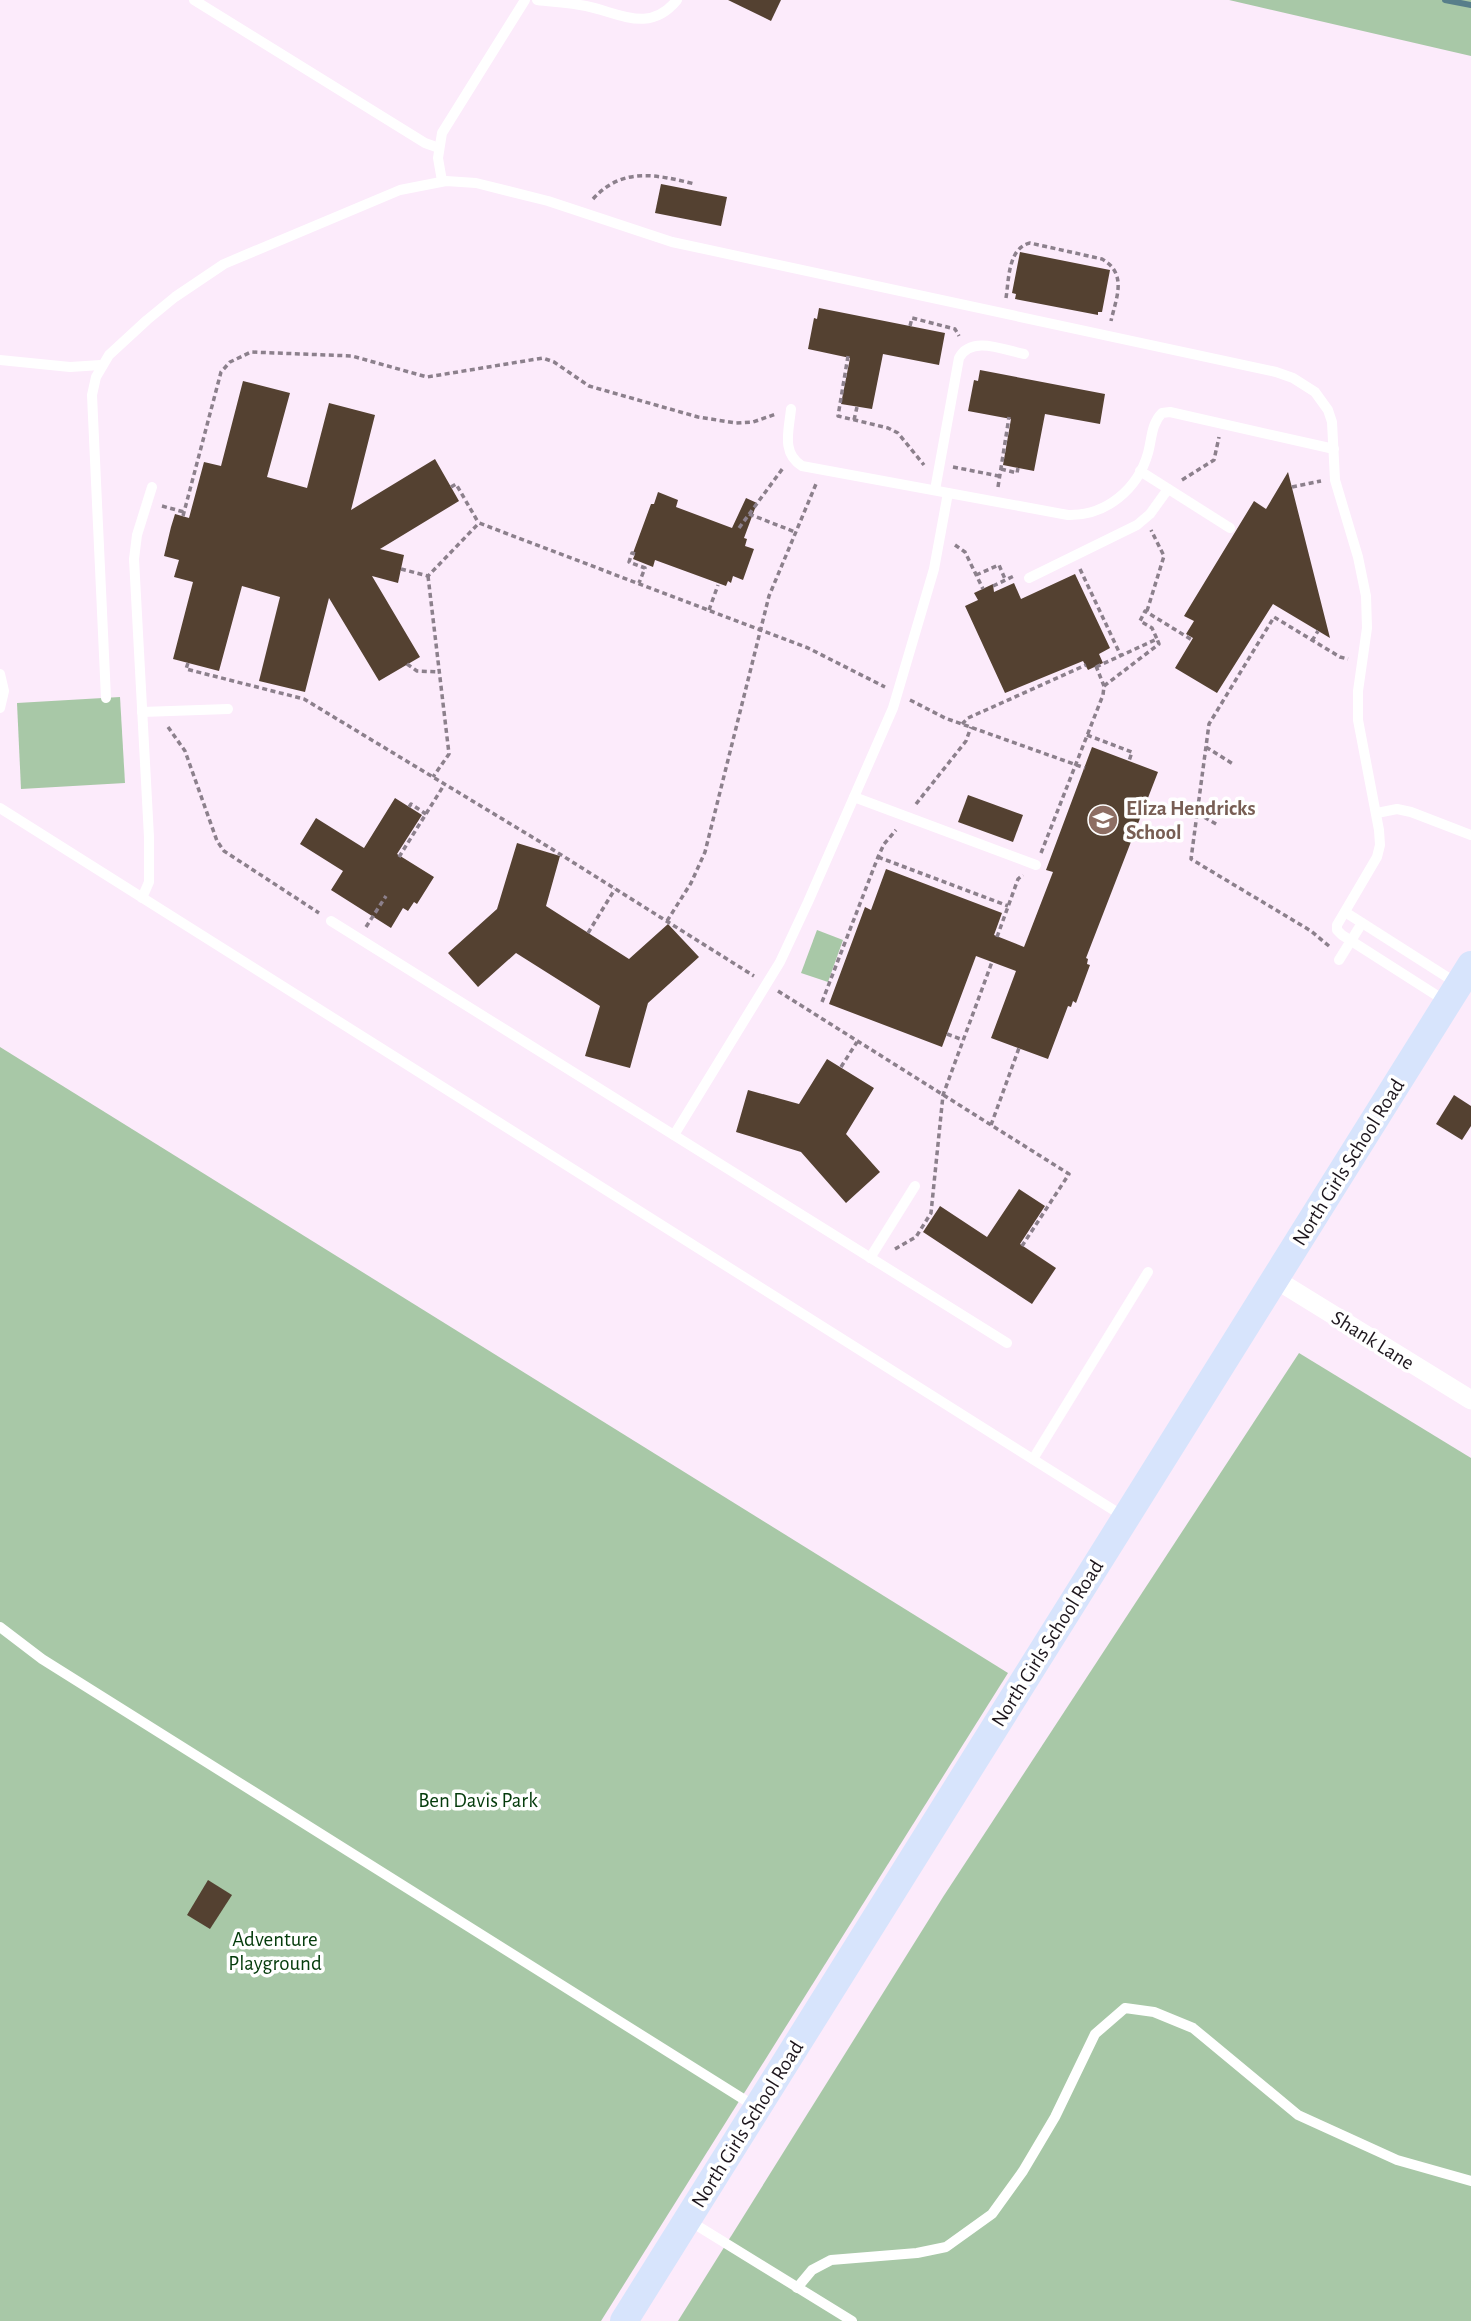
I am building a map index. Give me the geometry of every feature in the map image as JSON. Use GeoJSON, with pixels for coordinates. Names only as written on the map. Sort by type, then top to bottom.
{"type":"FeatureCollection","features":[{"type":"Feature","properties":{"kind":"main road","name":"North Girls School Road"},"geometry":{"type":"LineString","coordinates":[[624,2321],[1459,984]]}},
{"type":"Feature","properties":{"kind":"street","name":"Shank Lane"},"geometry":{"type":"LineString","coordinates":[[1275,1279],[1471,1400]]}},
{"type":"Feature","properties":{"kind":"lane"},"geometry":{"type":"LineString","coordinates":[[194,0],[425,143],[439,148]]}},
{"type":"Feature","properties":{"kind":"lane"},"geometry":{"type":"LineString","coordinates":[[442,181],[439,148],[442,133],[525,0]]}},
{"type":"Feature","properties":{"kind":"lane"},"geometry":{"type":"LineString","coordinates":[[537,0],[588,7],[630,20],[653,17],[677,0]]}},
{"type":"Feature","properties":{"kind":"lane"},"geometry":{"type":"LineString","coordinates":[[106,698],[92,395],[101,365],[146,320],[224,264],[400,190],[442,181],[476,183],[548,201],[672,242],[1276,372],[1293,378],[1315,392],[1328,410],[1332,422],[1335,477],[1366,596],[1367,628],[1358,691],[1358,720],[1377,813],[1380,845],[1377,857],[1337,925],[1337,930],[1351,941],[1459,984]]}},
{"type":"Feature","properties":{"kind":"lane"},"geometry":{"type":"LineString","coordinates":[[935,490],[959,358],[967,348],[977,344],[1024,354]]}},
{"type":"Feature","properties":{"kind":"lane"},"geometry":{"type":"LineString","coordinates":[[0,360],[70,367],[101,365]]}},
{"type":"Feature","properties":{"kind":"lane"},"geometry":{"type":"LineString","coordinates":[[791,409],[787,446],[791,457],[802,466],[1068,514],[1094,513],[1114,502],[1140,471],[1149,450],[1154,424],[1163,413],[1170,412],[1334,449]]}},
{"type":"Feature","properties":{"kind":"lane"},"geometry":{"type":"LineString","coordinates":[[1140,471],[1230,528]]}},
{"type":"Feature","properties":{"kind":"lane"},"geometry":{"type":"LineString","coordinates":[[142,898],[149,882],[134,559],[137,535],[152,487]]}},
{"type":"Feature","properties":{"kind":"lane"},"geometry":{"type":"LineString","coordinates":[[1023,576],[1129,530],[1145,519],[1168,489]]}},
{"type":"Feature","properties":{"kind":"lane"},"geometry":{"type":"LineString","coordinates":[[674,1135],[766,984],[808,902],[854,797],[897,694],[940,540],[948,493]]}},
{"type":"Feature","properties":{"kind":"lane"},"geometry":{"type":"LineString","coordinates":[[0,674],[4,691],[0,708]]}},
{"type":"Feature","properties":{"kind":"lane"},"geometry":{"type":"LineString","coordinates":[[142,712],[228,709]]}},
{"type":"Feature","properties":{"kind":"lane"},"geometry":{"type":"LineString","coordinates":[[854,797],[1036,865]]}},
{"type":"Feature","properties":{"kind":"lane"},"geometry":{"type":"LineString","coordinates":[[0,808],[1126,1518]]}},
{"type":"Feature","properties":{"kind":"lane"},"geometry":{"type":"LineString","coordinates":[[1377,813],[1396,809],[1412,812],[1471,835]]}},
{"type":"Feature","properties":{"kind":"lane"},"geometry":{"type":"LineString","coordinates":[[1345,912],[1459,984]]}},
{"type":"Feature","properties":{"kind":"lane"},"geometry":{"type":"LineString","coordinates":[[331,921],[1007,1343]]}},
{"type":"Feature","properties":{"kind":"lane"},"geometry":{"type":"LineString","coordinates":[[1341,957],[1362,923]]}},
{"type":"Feature","properties":{"kind":"lane"},"geometry":{"type":"LineString","coordinates":[[870,1258],[915,1186]]}},
{"type":"Feature","properties":{"kind":"lane"},"geometry":{"type":"LineString","coordinates":[[1033,1460],[1148,1272]]}},
{"type":"Feature","properties":{"kind":"lane"},"geometry":{"type":"LineString","coordinates":[[0,1627],[42,1659],[757,2108]]}},
{"type":"Feature","properties":{"kind":"lane"},"geometry":{"type":"LineString","coordinates":[[797,2288],[812,2270],[831,2260],[917,2253],[946,2247],[992,2214],[1023,2171],[1055,2117],[1095,2034],[1125,2008],[1154,2012],[1193,2028],[1298,2115],[1397,2160],[1471,2181]]}},
{"type":"Feature","properties":{"kind":"lane"},"geometry":{"type":"LineString","coordinates":[[687,2220],[852,2321]]}},
{"type":"Feature","properties":{"kind":"path"},"geometry":{"type":"LineString","coordinates":[[589,215],[590,205],[597,194],[632,176],[654,175],[695,184]]}},
{"type":"Feature","properties":{"kind":"path"},"geometry":{"type":"LineString","coordinates":[[1003,314],[1015,252],[1018,247],[1030,243],[1102,259],[1113,265],[1118,284],[1108,336]]}},
{"type":"Feature","properties":{"kind":"path"},"geometry":{"type":"LineString","coordinates":[[910,326],[912,318],[955,329],[967,348]]}},
{"type":"Feature","properties":{"kind":"path"},"geometry":{"type":"LineString","coordinates":[[148,502],[183,514],[223,368],[251,352],[336,354],[369,359],[427,377],[531,359],[548,359],[589,386],[717,421],[753,422],[791,409]]}},
{"type":"Feature","properties":{"kind":"path"},"geometry":{"type":"LineString","coordinates":[[848,356],[837,413],[840,417],[888,428],[898,433],[923,465],[999,477]]}},
{"type":"Feature","properties":{"kind":"path"},"geometry":{"type":"LineString","coordinates":[[854,420],[857,407]]}},
{"type":"Feature","properties":{"kind":"path"},"geometry":{"type":"LineString","coordinates":[[995,501],[1009,417]]}},
{"type":"Feature","properties":{"kind":"path"},"geometry":{"type":"LineString","coordinates":[[1168,489],[1214,460],[1222,424]]}},
{"type":"Feature","properties":{"kind":"path"},"geometry":{"type":"LineString","coordinates":[[739,528],[791,457]]}},
{"type":"Feature","properties":{"kind":"path"},"geometry":{"type":"LineString","coordinates":[[1000,469],[1017,472],[1018,468]]}},
{"type":"Feature","properties":{"kind":"path"},"geometry":{"type":"LineString","coordinates":[[667,921],[695,875],[710,838],[769,596],[822,470]]}},
{"type":"Feature","properties":{"kind":"path"},"geometry":{"type":"LineString","coordinates":[[1292,488],[1335,477]]}},
{"type":"Feature","properties":{"kind":"path"},"geometry":{"type":"LineString","coordinates":[[451,487],[456,484],[478,523],[761,629],[825,656],[945,718],[1084,768]]}},
{"type":"Feature","properties":{"kind":"path"},"geometry":{"type":"LineString","coordinates":[[749,513],[795,533]]}},
{"type":"Feature","properties":{"kind":"path"},"geometry":{"type":"LineString","coordinates":[[1104,686],[1159,644],[1152,628],[1140,621],[1146,612],[1164,556],[1145,519]]}},
{"type":"Feature","properties":{"kind":"path"},"geometry":{"type":"LineString","coordinates":[[433,778],[449,754],[428,576],[478,523]]}},
{"type":"Feature","properties":{"kind":"path"},"geometry":{"type":"LineString","coordinates":[[940,540],[960,547],[965,552],[983,589]]}},
{"type":"Feature","properties":{"kind":"path"},"geometry":{"type":"LineString","coordinates":[[635,554],[632,553],[629,562],[645,568],[639,583]]}},
{"type":"Feature","properties":{"kind":"path"},"geometry":{"type":"LineString","coordinates":[[976,575],[999,565],[1006,580]]}},
{"type":"Feature","properties":{"kind":"path"},"geometry":{"type":"LineString","coordinates":[[1069,573],[1080,568],[1121,656]]}},
{"type":"Feature","properties":{"kind":"path"},"geometry":{"type":"LineString","coordinates":[[401,569],[428,576]]}},
{"type":"Feature","properties":{"kind":"path"},"geometry":{"type":"LineString","coordinates":[[993,586],[1023,576]]}},
{"type":"Feature","properties":{"kind":"path"},"geometry":{"type":"LineString","coordinates":[[709,610],[718,585]]}},
{"type":"Feature","properties":{"kind":"path"},"geometry":{"type":"LineString","coordinates":[[1146,612],[1192,640]]}},
{"type":"Feature","properties":{"kind":"path"},"geometry":{"type":"LineString","coordinates":[[1341,957],[1311,931],[1191,859],[1209,724],[1274,617],[1340,657],[1362,662]]}},
{"type":"Feature","properties":{"kind":"path"},"geometry":{"type":"LineString","coordinates":[[1312,641],[1318,631]]}},
{"type":"Feature","properties":{"kind":"path"},"geometry":{"type":"LineString","coordinates":[[997,937],[1018,878],[1036,865],[1103,695],[1104,686],[1096,667],[1157,639]]}},
{"type":"Feature","properties":{"kind":"path"},"geometry":{"type":"LineString","coordinates":[[188,663],[186,669],[304,699],[615,888],[1069,1174],[1022,1246]]}},
{"type":"Feature","properties":{"kind":"path"},"geometry":{"type":"LineString","coordinates":[[407,664],[416,671],[439,672]]}},
{"type":"Feature","properties":{"kind":"path"},"geometry":{"type":"LineString","coordinates":[[962,724],[968,718],[1086,665]]}},
{"type":"Feature","properties":{"kind":"path"},"geometry":{"type":"LineString","coordinates":[[142,712],[162,722],[178,738],[216,841],[224,851],[331,921]]}},
{"type":"Feature","properties":{"kind":"path"},"geometry":{"type":"LineString","coordinates":[[822,1002],[884,844],[966,741],[971,727]]}},
{"type":"Feature","properties":{"kind":"path"},"geometry":{"type":"LineString","coordinates":[[1087,735],[1132,752],[1129,761]]}},
{"type":"Feature","properties":{"kind":"path"},"geometry":{"type":"LineString","coordinates":[[1206,747],[1233,764]]}},
{"type":"Feature","properties":{"kind":"path"},"geometry":{"type":"LineString","coordinates":[[398,857],[445,784]]}},
{"type":"Feature","properties":{"kind":"path"},"geometry":{"type":"LineString","coordinates":[[409,807],[411,804],[426,814]]}},
{"type":"Feature","properties":{"kind":"path"},"geometry":{"type":"LineString","coordinates":[[1197,813],[1218,825]]}},
{"type":"Feature","properties":{"kind":"path"},"geometry":{"type":"LineString","coordinates":[[878,857],[1008,906]]}},
{"type":"Feature","properties":{"kind":"path"},"geometry":{"type":"LineString","coordinates":[[588,933],[615,888]]}},
{"type":"Feature","properties":{"kind":"path"},"geometry":{"type":"LineString","coordinates":[[360,938],[386,897]]}},
{"type":"Feature","properties":{"kind":"path"},"geometry":{"type":"LineString","coordinates":[[870,1258],[916,1237],[932,1213],[943,1095],[992,962]]}},
{"type":"Feature","properties":{"kind":"path"},"geometry":{"type":"LineString","coordinates":[[947,1034],[963,1041]]}},
{"type":"Feature","properties":{"kind":"path"},"geometry":{"type":"LineString","coordinates":[[841,1067],[857,1042]]}},
{"type":"Feature","properties":{"kind":"path"},"geometry":{"type":"LineString","coordinates":[[991,1125],[1019,1048]]}},
{"type":"Feature","properties":{"kind":"green space"},"geometry":{"type":"Polygon","coordinates":[[[1229,0],[1471,0],[1471,56],[1229,0]]]}},
{"type":"Feature","properties":{"kind":"green space"},"geometry":{"type":"Polygon","coordinates":[[[120,697],[125,783],[21,789],[17,703],[120,697]]]}},
{"type":"Feature","properties":{"kind":"green space"},"geometry":{"type":"Polygon","coordinates":[[[817,930],[843,940],[828,982],[801,973],[817,930]]]}},
{"type":"Feature","properties":{"kind":"green space","name":"Ben Davis Park"},"geometry":{"type":"Polygon","coordinates":[[[0,1047],[1008,1673],[601,2321],[0,2321],[0,1047]]]}},
{"type":"Feature","properties":{"kind":"green space"},"geometry":{"type":"Polygon","coordinates":[[[1299,1353],[1471,1458],[1471,2321],[678,2321],[943,1897],[1299,1353]]]}},
{"type":"Feature","properties":{"kind":"building"},"geometry":{"type":"Polygon","coordinates":[[[728,0],[781,0],[771,21],[728,0]]]}},
{"type":"Feature","properties":{"kind":"building"},"geometry":{"type":"Polygon","coordinates":[[[661,184],[727,197],[721,226],[655,213],[661,184]]]}},
{"type":"Feature","properties":{"kind":"building"},"geometry":{"type":"Polygon","coordinates":[[[1020,252],[1110,270],[1102,312],[1098,312],[1098,315],[1015,299],[1016,294],[1012,293],[1020,252]]]}},
{"type":"Feature","properties":{"kind":"building"},"geometry":{"type":"Polygon","coordinates":[[[819,308],[945,333],[939,365],[883,354],[872,409],[841,404],[850,358],[808,349],[814,318],[817,319],[819,308]]]}},
{"type":"Feature","properties":{"kind":"building"},"geometry":{"type":"Polygon","coordinates":[[[980,370],[1105,394],[1100,424],[1045,414],[1034,471],[1003,465],[1011,419],[968,411],[974,380],[978,381],[980,370]]]}},
{"type":"Feature","properties":{"kind":"building"},"geometry":{"type":"Polygon","coordinates":[[[243,381],[290,393],[267,477],[307,488],[329,403],[375,415],[351,510],[435,459],[459,501],[380,549],[404,555],[398,583],[372,576],[420,657],[379,681],[329,598],[305,692],[259,681],[280,597],[242,586],[219,671],[173,659],[193,582],[174,577],[179,560],[164,556],[171,527],[175,514],[189,518],[204,462],[221,466],[243,381]]]}},
{"type":"Feature","properties":{"kind":"building"},"geometry":{"type":"Polygon","coordinates":[[[1288,472],[1330,638],[1273,604],[1217,693],[1175,668],[1193,638],[1186,634],[1194,621],[1184,616],[1254,501],[1266,509],[1288,472]]]}},
{"type":"Feature","properties":{"kind":"building"},"geometry":{"type":"Polygon","coordinates":[[[658,492],[678,500],[676,507],[732,528],[746,498],[757,503],[744,538],[747,539],[745,546],[754,549],[743,580],[733,576],[731,583],[728,581],[726,586],[655,560],[653,567],[633,559],[651,504],[654,504],[658,492]]]}},
{"type":"Feature","properties":{"kind":"building"},"geometry":{"type":"Polygon","coordinates":[[[1075,574],[1110,648],[1099,654],[1103,663],[1088,670],[1083,661],[1005,693],[965,606],[978,600],[974,593],[993,584],[994,592],[1014,583],[1021,599],[1075,574]]]}},
{"type":"Feature","properties":{"kind":"building"},"geometry":{"type":"Polygon","coordinates":[[[1092,747],[1158,772],[1086,958],[1087,964],[1090,965],[1076,1003],[1073,1001],[1071,1007],[1068,1006],[1048,1059],[991,1038],[1016,971],[976,956],[942,1047],[829,1004],[865,907],[871,910],[886,869],[1002,913],[994,935],[1024,947],[1053,872],[1046,870],[1092,747]]]}},
{"type":"Feature","properties":{"kind":"building"},"geometry":{"type":"Polygon","coordinates":[[[968,795],[1023,815],[1013,842],[958,822],[968,795]]]}},
{"type":"Feature","properties":{"kind":"building"},"geometry":{"type":"Polygon","coordinates":[[[395,798],[422,815],[397,854],[434,877],[417,904],[414,902],[408,911],[403,908],[391,928],[331,890],[343,871],[300,844],[316,818],[364,848],[395,798]]]}},
{"type":"Feature","properties":{"kind":"building"},"geometry":{"type":"Polygon","coordinates":[[[517,843],[560,856],[546,906],[629,959],[668,924],[699,957],[648,1003],[630,1068],[585,1056],[600,1006],[516,953],[478,987],[448,953],[497,909],[517,843]]]}},
{"type":"Feature","properties":{"kind":"building"},"geometry":{"type":"Polygon","coordinates":[[[827,1059],[874,1088],[846,1134],[880,1172],[846,1203],[801,1152],[736,1132],[748,1090],[799,1104],[827,1059]]]}},
{"type":"Feature","properties":{"kind":"building"},"geometry":{"type":"Polygon","coordinates":[[[1454,1095],[1471,1106],[1471,1126],[1462,1140],[1436,1124],[1454,1095]]]}},
{"type":"Feature","properties":{"kind":"building"},"geometry":{"type":"Polygon","coordinates":[[[1019,1189],[1045,1206],[1020,1244],[1056,1268],[1032,1304],[923,1232],[940,1206],[987,1237],[1019,1189]]]}},
{"type":"Feature","properties":{"kind":"building"},"geometry":{"type":"Polygon","coordinates":[[[208,1880],[232,1895],[210,1929],[187,1915],[208,1880]]]}},
{"type":"Feature","properties":{"kind":"waterway"},"geometry":{"type":"LineString","coordinates":[[1445,0],[1471,5]]}},
{"type":"Feature","properties":{"kind":"place","name":"Eliza Hendricks School"},"geometry":{"type":"Point","coordinates":[1103,820]}},
{"type":"Feature","properties":{"kind":"park label","name":"Adventure Playground"},"geometry":{"type":"Point","coordinates":[275,1951]}}]}
